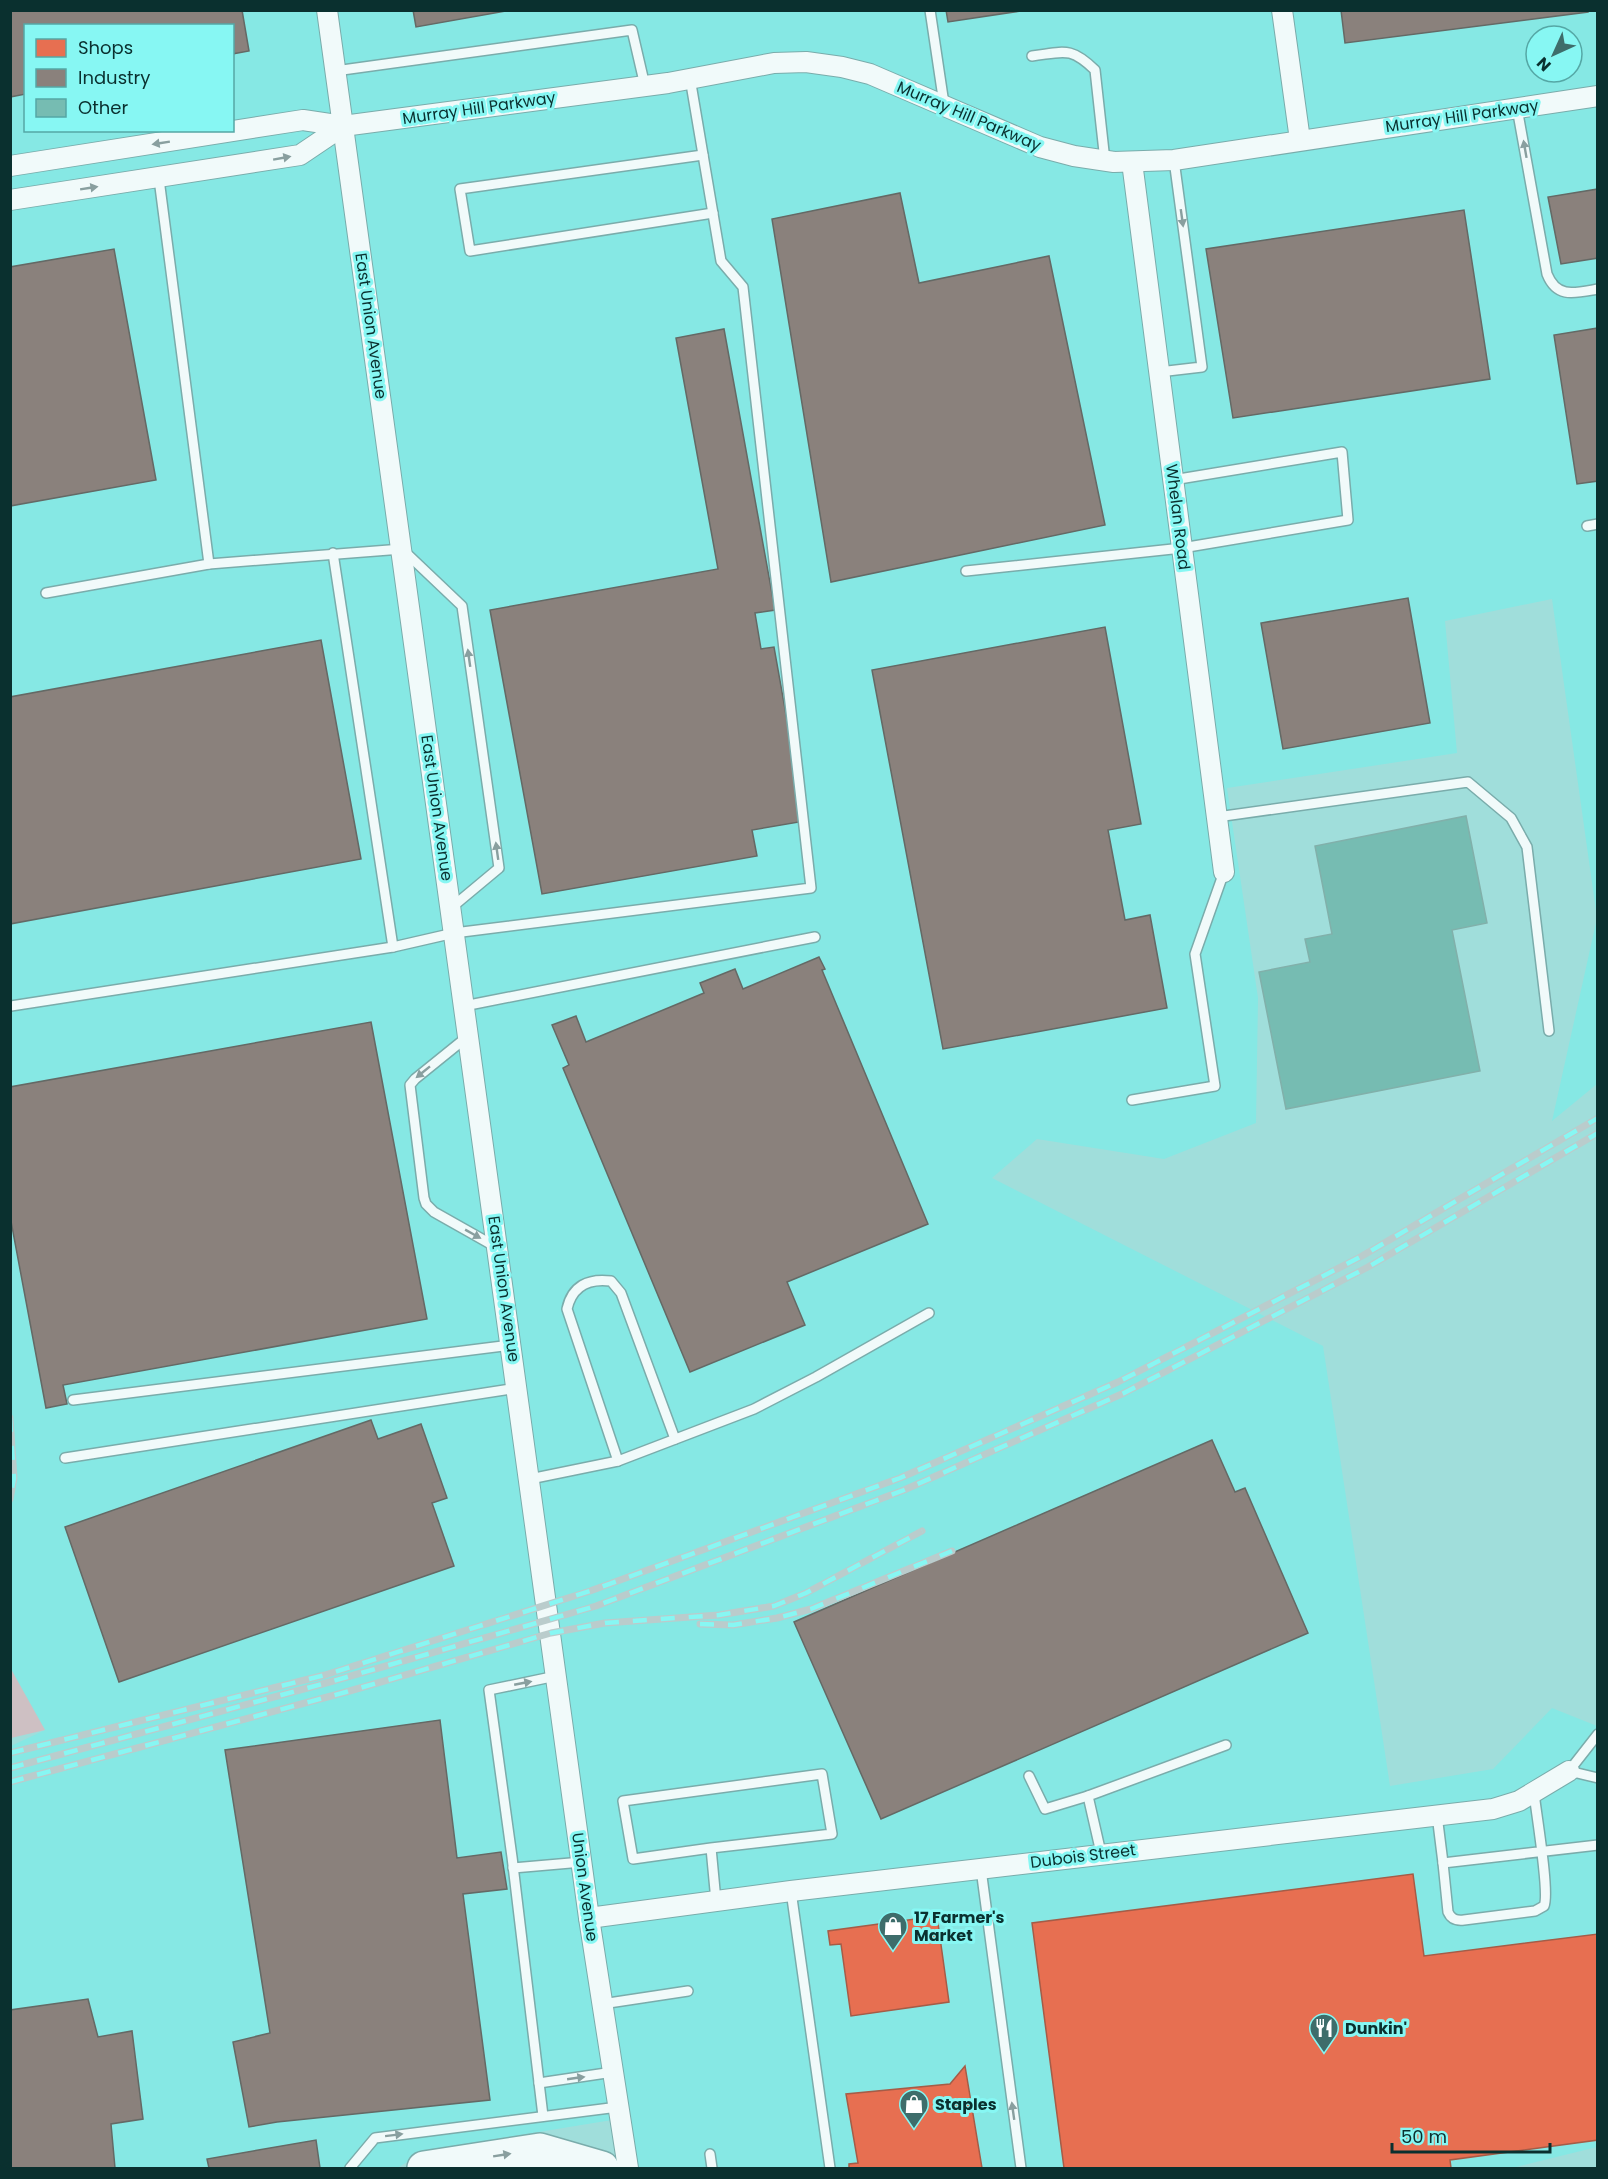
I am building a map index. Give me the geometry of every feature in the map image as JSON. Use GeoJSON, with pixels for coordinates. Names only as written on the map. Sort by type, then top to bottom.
{"type":"FeatureCollection","features":[{"type":"Feature","properties":{"kind":"highway"},"geometry":{"type":"LineString","coordinates":[[424,2169],[540,2150],[602,2169]]}},
{"type":"Feature","properties":{"kind":"street","name":"East Union Avenue"},"geometry":{"type":"LineString","coordinates":[[327,10],[547,1605]]}},
{"type":"Feature","properties":{"kind":"street"},"geometry":{"type":"LineString","coordinates":[[1282,10],[1300,140]]}},
{"type":"Feature","properties":{"kind":"street","name":"Murray Hill Parkway"},"geometry":{"type":"LineString","coordinates":[[234,131],[303,120],[343,126],[645,86],[758,65],[806,62],[842,67],[870,75],[1040,147],[1074,156],[1132,162],[1174,160],[1598,96]]}},
{"type":"Feature","properties":{"kind":"street","name":"Murray Hill Parkway"},"geometry":{"type":"LineString","coordinates":[[10,201],[300,155],[343,126]]}},
{"type":"Feature","properties":{"kind":"street","name":"Murray Hill Parkway"},"geometry":{"type":"LineString","coordinates":[[10,166],[227,132]]}},
{"type":"Feature","properties":{"kind":"street"},"geometry":{"type":"LineString","coordinates":[[44,161],[49,194]]}},
{"type":"Feature","properties":{"kind":"street","name":"Whelan Road"},"geometry":{"type":"LineString","coordinates":[[1132,162],[1224,872]]}},
{"type":"Feature","properties":{"kind":"street","name":"Union Avenue"},"geometry":{"type":"LineString","coordinates":[[547,1605],[589,1918],[628,2169]]}},
{"type":"Feature","properties":{"kind":"street","name":"Dubois Street"},"geometry":{"type":"LineString","coordinates":[[589,1918],[1101,1853],[1506,1806],[1534,1793],[1569,1771]]}},
{"type":"Feature","properties":{"kind":"lane"},"geometry":{"type":"LineString","coordinates":[[930,10],[944,106]]}},
{"type":"Feature","properties":{"kind":"lane"},"geometry":{"type":"LineString","coordinates":[[335,72],[632,30],[645,86]]}},
{"type":"Feature","properties":{"kind":"lane"},"geometry":{"type":"LineString","coordinates":[[1032,56],[1068,52],[1081,57],[1095,70],[1105,160]]}},
{"type":"Feature","properties":{"kind":"lane"},"geometry":{"type":"LineString","coordinates":[[11,1006],[393,947],[454,933],[811,888],[743,287],[721,261],[690,78]]}},
{"type":"Feature","properties":{"kind":"lane"},"geometry":{"type":"LineString","coordinates":[[1517,108],[1547,274],[1551,285],[1560,291],[1572,293],[1598,289]]}},
{"type":"Feature","properties":{"kind":"lane"},"geometry":{"type":"LineString","coordinates":[[703,155],[459,189],[470,251],[713,213]]}},
{"type":"Feature","properties":{"kind":"lane"},"geometry":{"type":"LineString","coordinates":[[1159,372],[1202,367],[1174,160]]}},
{"type":"Feature","properties":{"kind":"lane"},"geometry":{"type":"LineString","coordinates":[[159,179],[209,564]]}},
{"type":"Feature","properties":{"kind":"lane"},"geometry":{"type":"LineString","coordinates":[[966,571],[1182,548],[1348,520],[1342,452],[1173,480]]}},
{"type":"Feature","properties":{"kind":"lane"},"geometry":{"type":"LineString","coordinates":[[46,593],[209,564],[402,549],[462,606],[498,856],[499,868],[451,908]]}},
{"type":"Feature","properties":{"kind":"lane"},"geometry":{"type":"LineString","coordinates":[[333,553],[393,947]]}},
{"type":"Feature","properties":{"kind":"lane"},"geometry":{"type":"LineString","coordinates":[[1217,817],[1468,782],[1511,818],[1527,848],[1549,1031]]}},
{"type":"Feature","properties":{"kind":"lane"},"geometry":{"type":"LineString","coordinates":[[1132,1101],[1215,1086],[1195,954],[1224,872]]}},
{"type":"Feature","properties":{"kind":"lane"},"geometry":{"type":"LineString","coordinates":[[464,1006],[815,937]]}},
{"type":"Feature","properties":{"kind":"lane"},"geometry":{"type":"LineString","coordinates":[[469,1036],[410,1085],[424,1198],[426,1204],[434,1212],[498,1248]]}},
{"type":"Feature","properties":{"kind":"lane"},"geometry":{"type":"LineString","coordinates":[[618,1461],[567,1309],[570,1296],[578,1287],[601,1280],[611,1281],[621,1293],[675,1439]]}},
{"type":"Feature","properties":{"kind":"lane"},"geometry":{"type":"LineString","coordinates":[[530,1479],[618,1461],[754,1409],[929,1313]]}},
{"type":"Feature","properties":{"kind":"lane"},"geometry":{"type":"LineString","coordinates":[[73,1400],[511,1345]]}},
{"type":"Feature","properties":{"kind":"lane"},"geometry":{"type":"LineString","coordinates":[[65,1458],[517,1388]]}},
{"type":"Feature","properties":{"kind":"lane"},"geometry":{"type":"LineString","coordinates":[[543,2116],[489,1690],[557,1676]]}},
{"type":"Feature","properties":{"kind":"lane"},"geometry":{"type":"LineString","coordinates":[[1598,1734],[1569,1771],[1598,1778]]}},
{"type":"Feature","properties":{"kind":"lane"},"geometry":{"type":"LineString","coordinates":[[1029,1776],[1045,1809],[1088,1796],[1226,1745]]}},
{"type":"Feature","properties":{"kind":"lane"},"geometry":{"type":"LineString","coordinates":[[822,1774],[832,1834],[711,1848],[633,1859],[623,1801],[822,1774]]}},
{"type":"Feature","properties":{"kind":"lane"},"geometry":{"type":"LineString","coordinates":[[1437,1815],[1448,1912],[1454,1919],[1464,1920],[1535,1911],[1544,1906],[1546,1897],[1534,1793]]}},
{"type":"Feature","properties":{"kind":"lane"},"geometry":{"type":"LineString","coordinates":[[1088,1796],[1101,1853]]}},
{"type":"Feature","properties":{"kind":"lane"},"geometry":{"type":"LineString","coordinates":[[1443,1863],[1598,1845]]}},
{"type":"Feature","properties":{"kind":"lane"},"geometry":{"type":"LineString","coordinates":[[711,1848],[716,1901]]}},
{"type":"Feature","properties":{"kind":"lane"},"geometry":{"type":"LineString","coordinates":[[513,1868],[582,1862]]}},
{"type":"Feature","properties":{"kind":"lane"},"geometry":{"type":"LineString","coordinates":[[981,1869],[1021,2169]]}},
{"type":"Feature","properties":{"kind":"lane"},"geometry":{"type":"LineString","coordinates":[[791,1891],[830,2169]]}},
{"type":"Feature","properties":{"kind":"lane"},"geometry":{"type":"LineString","coordinates":[[602,2004],[688,1991]]}},
{"type":"Feature","properties":{"kind":"lane"},"geometry":{"type":"LineString","coordinates":[[539,2083],[613,2073]]}},
{"type":"Feature","properties":{"kind":"lane"},"geometry":{"type":"LineString","coordinates":[[350,2169],[375,2138],[618,2107]]}},
{"type":"Feature","properties":{"kind":"lane"},"geometry":{"type":"LineString","coordinates":[[710,2154],[712,2169]]}},
{"type":"Feature","properties":{"kind":"shaded area"},"geometry":{"type":"Polygon","coordinates":[[[11,11],[1597,11],[1597,918],[1552,599],[1445,621],[1457,753],[1227,788],[1258,998],[1256,1123],[1164,1159],[1037,1139],[992,1178],[1323,1346],[1390,1786],[1493,1769],[1552,1708],[1597,1726],[1597,2147],[1512,2168],[628,2168],[612,2120],[428,2150],[397,2168],[11,2168],[11,1746],[45,1730],[10,1669],[11,11]]]}},
{"type":"Feature","properties":{"kind":"shaded area"},"geometry":{"type":"Polygon","coordinates":[[[1597,918],[1597,1084],[1552,1121],[1597,918]]]}},
{"type":"Feature","properties":{"kind":"shaded area"},"geometry":{"type":"Polygon","coordinates":[[[11,1669],[45,1730],[11,1738],[11,1669]]]}},
{"type":"Feature","properties":{"kind":"building: Shops"},"geometry":{"type":"Polygon","coordinates":[[[1413,1874],[1424,1956],[1598,1934],[1598,2140],[1450,2160],[1451,2168],[1064,2168],[1032,1923],[1413,1874]]]}},
{"type":"Feature","properties":{"kind":"building: Shops"},"geometry":{"type":"Polygon","coordinates":[[[937,1916],[949,2002],[851,2016],[841,1944],[830,1945],[828,1931],[937,1916]]]}},
{"type":"Feature","properties":{"kind":"building: Shops","name":"Staples"},"geometry":{"type":"Polygon","coordinates":[[[965,2066],[982,2168],[849,2168],[849,2164],[858,2163],[846,2094],[950,2084],[965,2066]]]}},
{"type":"Feature","properties":{"kind":"building: Industry"},"geometry":{"type":"Polygon","coordinates":[[[10,10],[242,10],[249,51],[234,54],[234,24],[24,24],[24,94],[10,97],[10,10]]]}},
{"type":"Feature","properties":{"kind":"building: Industry"},"geometry":{"type":"Polygon","coordinates":[[[413,10],[511,10],[416,27],[413,10]]]}},
{"type":"Feature","properties":{"kind":"building: Industry"},"geometry":{"type":"Polygon","coordinates":[[[946,10],[1027,10],[948,22],[946,10]]]}},
{"type":"Feature","properties":{"kind":"building: Industry"},"geometry":{"type":"Polygon","coordinates":[[[1341,10],[1588,10],[1588,12],[1345,43],[1341,10]]]}},
{"type":"Feature","properties":{"kind":"building: Industry"},"geometry":{"type":"Polygon","coordinates":[[[1598,189],[1598,258],[1561,264],[1548,197],[1598,189]]]}},
{"type":"Feature","properties":{"kind":"building: Industry"},"geometry":{"type":"Polygon","coordinates":[[[900,193],[919,283],[1049,256],[1105,525],[831,582],[772,219],[900,193]]]}},
{"type":"Feature","properties":{"kind":"building: Industry"},"geometry":{"type":"Polygon","coordinates":[[[1464,210],[1490,379],[1233,418],[1206,249],[1464,210]]]}},
{"type":"Feature","properties":{"kind":"building: Industry"},"geometry":{"type":"Polygon","coordinates":[[[114,249],[156,480],[10,506],[10,267],[114,249]]]}},
{"type":"Feature","properties":{"kind":"building: Industry"},"geometry":{"type":"Polygon","coordinates":[[[1598,328],[1598,481],[1577,484],[1554,335],[1598,328]]]}},
{"type":"Feature","properties":{"kind":"building: Industry"},"geometry":{"type":"Polygon","coordinates":[[[724,329],[775,610],[755,613],[761,649],[774,647],[805,821],[752,830],[757,856],[542,894],[490,610],[718,569],[676,338],[724,329]]]}},
{"type":"Feature","properties":{"kind":"building: Industry"},"geometry":{"type":"Polygon","coordinates":[[[1408,598],[1430,723],[1283,749],[1261,623],[1408,598]]]}},
{"type":"Feature","properties":{"kind":"building: Industry"},"geometry":{"type":"Polygon","coordinates":[[[1105,627],[1141,824],[1108,830],[1125,920],[1150,915],[1167,1008],[943,1049],[872,670],[1105,627]]]}},
{"type":"Feature","properties":{"kind":"building: Industry"},"geometry":{"type":"Polygon","coordinates":[[[321,640],[361,859],[10,924],[10,697],[321,640]]]}},
{"type":"Feature","properties":{"kind":"building: Industry"},"geometry":{"type":"Polygon","coordinates":[[[819,957],[825,969],[822,970],[928,1224],[787,1282],[805,1325],[690,1372],[563,1068],[569,1065],[552,1025],[576,1016],[586,1042],[704,993],[700,983],[735,969],[743,989],[819,957]]]}},
{"type":"Feature","properties":{"kind":"building: Industry"},"geometry":{"type":"Polygon","coordinates":[[[371,1022],[427,1319],[63,1385],[67,1404],[46,1408],[10,1216],[10,1087],[371,1022]]]}},
{"type":"Feature","properties":{"kind":"building: Industry"},"geometry":{"type":"Polygon","coordinates":[[[371,1420],[378,1439],[421,1424],[447,1498],[432,1503],[454,1566],[119,1682],[65,1527],[371,1420]]]}},
{"type":"Feature","properties":{"kind":"building: Industry"},"geometry":{"type":"Polygon","coordinates":[[[1212,1440],[1235,1492],[1245,1488],[1308,1633],[881,1819],[794,1622],[1212,1440]]]}},
{"type":"Feature","properties":{"kind":"building: Industry"},"geometry":{"type":"Polygon","coordinates":[[[440,1720],[457,1858],[501,1852],[507,1889],[463,1894],[490,2100],[277,2122],[249,2127],[233,2042],[270,2033],[225,1750],[440,1720]]]}},
{"type":"Feature","properties":{"kind":"building: Industry"},"geometry":{"type":"Polygon","coordinates":[[[88,1999],[98,2037],[132,2031],[143,2119],[111,2124],[115,2168],[10,2168],[10,2010],[88,1999]]]}},
{"type":"Feature","properties":{"kind":"building: Industry"},"geometry":{"type":"Polygon","coordinates":[[[316,2140],[320,2168],[209,2168],[207,2159],[316,2140]]]}},
{"type":"Feature","properties":{"kind":"building: Other"},"geometry":{"type":"Polygon","coordinates":[[[1466,816],[1487,923],[1452,930],[1480,1071],[1286,1109],[1259,972],[1310,962],[1305,939],[1332,934],[1315,846],[1466,816]]]}},
{"type":"Feature","properties":{"kind":"railway"},"geometry":{"type":"LineString","coordinates":[[10,1753],[325,1675],[590,1591],[900,1478],[1118,1382],[1362,1256],[1598,1118]]}},
{"type":"Feature","properties":{"kind":"railway"},"geometry":{"type":"LineString","coordinates":[[10,1768],[326,1683],[596,1606],[904,1490],[1124,1393],[1368,1267],[1598,1133]]}},
{"type":"Feature","properties":{"kind":"railway"},"geometry":{"type":"LineString","coordinates":[[10,1418],[14,1478],[10,1499]]}},
{"type":"Feature","properties":{"kind":"railway"},"geometry":{"type":"LineString","coordinates":[[10,1782],[346,1692],[551,1633],[605,1623],[719,1615],[774,1606],[806,1593],[922,1531]]}},
{"type":"Feature","properties":{"kind":"railway"},"geometry":{"type":"LineString","coordinates":[[700,1624],[733,1625],[777,1618],[811,1609],[952,1551]]}},
{"type":"Feature","properties":{"kind":"place","name":"17 Farmer's Market"},"geometry":{"type":"Point","coordinates":[893,1952]}},
{"type":"Feature","properties":{"kind":"place","name":"Dunkin'"},"geometry":{"type":"Point","coordinates":[1324,2054]}},
{"type":"Feature","properties":{"kind":"place","name":"Staples"},"geometry":{"type":"Point","coordinates":[914,2130]}}]}
